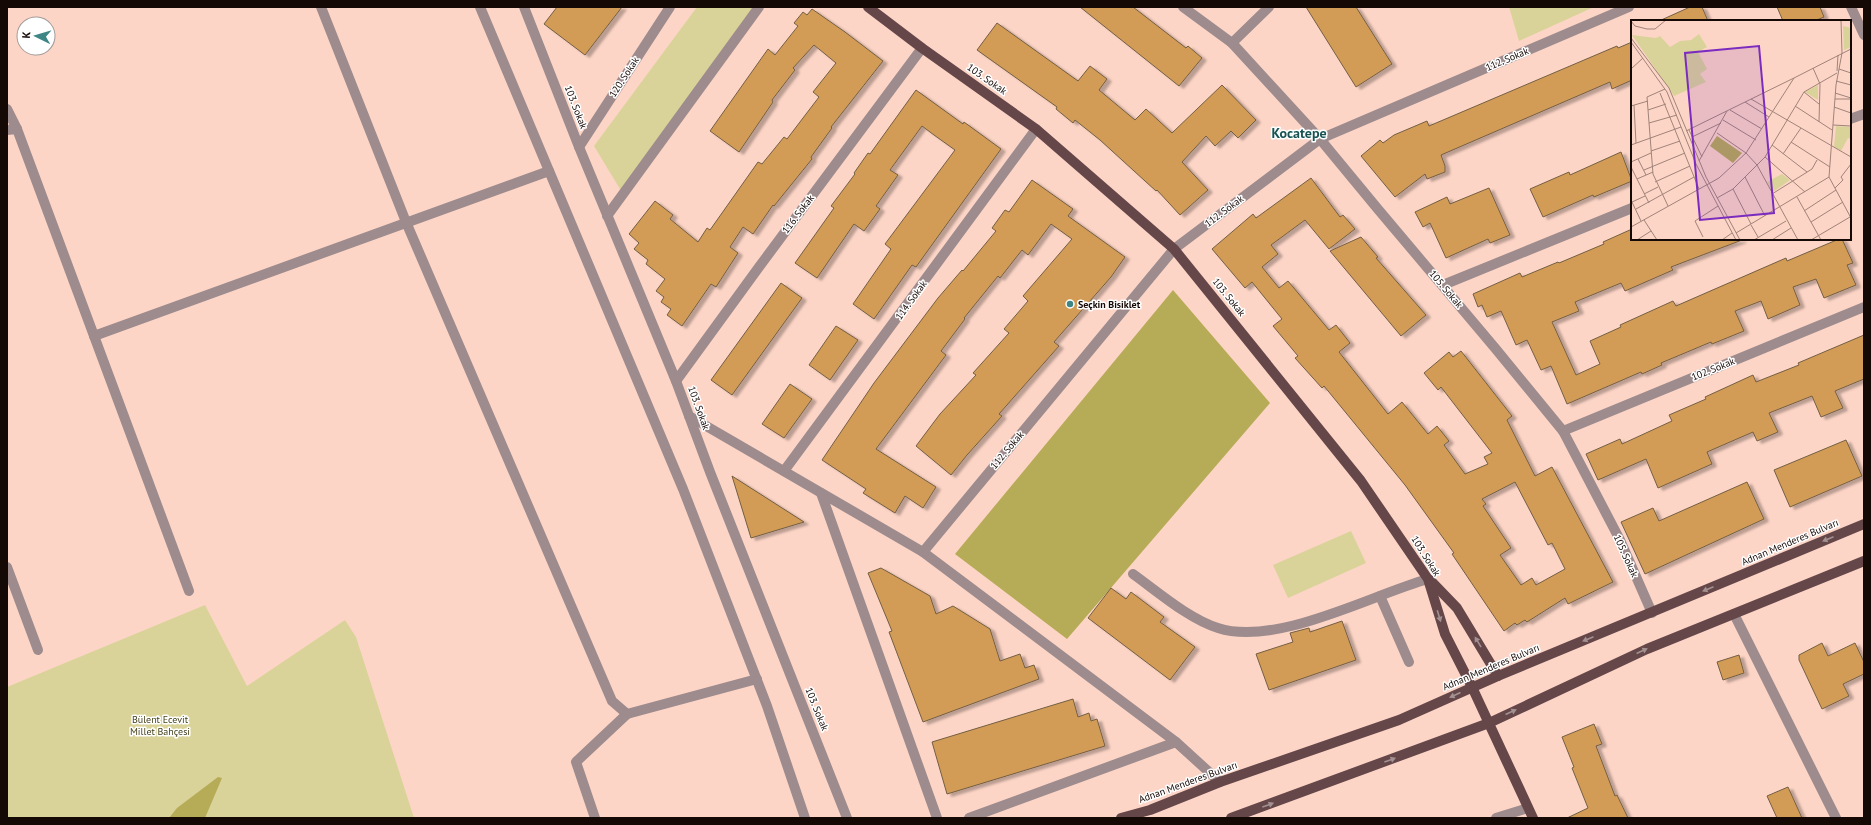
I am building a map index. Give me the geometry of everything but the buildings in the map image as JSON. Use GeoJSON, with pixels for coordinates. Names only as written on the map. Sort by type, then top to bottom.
{"type":"FeatureCollection","features":[{"type":"Feature","properties":{"kind":"main road","name":"103. Sokak"},"geometry":{"type":"LineString","coordinates":[[868,7],[922,48],[1036,129],[1174,249],[1361,481],[1428,579],[1445,634],[1472,687],[1533,818]]}},
{"type":"Feature","properties":{"kind":"main road","name":"Adnan Menderes Bulvarı"},"geometry":{"type":"LineString","coordinates":[[1121,818],[1150,810],[1220,782],[1399,720],[1498,676],[1864,524]]}},
{"type":"Feature","properties":{"kind":"main road"},"geometry":{"type":"LineString","coordinates":[[1232,818],[1489,723],[1647,648],[1864,561]]}},
{"type":"Feature","properties":{"kind":"main road"},"geometry":{"type":"LineString","coordinates":[[1428,579],[1457,608],[1498,676]]}},
{"type":"Feature","properties":{"kind":"street"},"geometry":{"type":"LineString","coordinates":[[321,7],[406,222],[612,701],[627,714]]}},
{"type":"Feature","properties":{"kind":"street"},"geometry":{"type":"LineString","coordinates":[[480,7],[684,489],[757,679],[806,818]]}},
{"type":"Feature","properties":{"kind":"street","name":"103. Sokak"},"geometry":{"type":"LineString","coordinates":[[524,7],[579,148],[676,381],[847,818]]}},
{"type":"Feature","properties":{"kind":"street","name":"120. Sokak"},"geometry":{"type":"LineString","coordinates":[[579,148],[670,7]]}},
{"type":"Feature","properties":{"kind":"street"},"geometry":{"type":"LineString","coordinates":[[607,216],[759,7]]}},
{"type":"Feature","properties":{"kind":"street","name":"105. Sokak"},"geometry":{"type":"LineString","coordinates":[[1183,7],[1232,43],[1320,139],[1443,285],[1563,432],[1620,540],[1652,613]]}},
{"type":"Feature","properties":{"kind":"street"},"geometry":{"type":"LineString","coordinates":[[1232,43],[1269,7]]}},
{"type":"Feature","properties":{"kind":"street","name":"112. Sokak"},"geometry":{"type":"LineString","coordinates":[[923,552],[1174,249],[1320,139],[1629,7]]}},
{"type":"Feature","properties":{"kind":"street"},"geometry":{"type":"LineString","coordinates":[[1851,7],[1864,34]]}},
{"type":"Feature","properties":{"kind":"street","name":"116. Sokak"},"geometry":{"type":"LineString","coordinates":[[676,381],[922,48]]}},
{"type":"Feature","properties":{"kind":"street"},"geometry":{"type":"LineString","coordinates":[[7,108],[12,130],[94,336],[189,591]]}},
{"type":"Feature","properties":{"kind":"street"},"geometry":{"type":"LineString","coordinates":[[1851,120],[1864,114]]}},
{"type":"Feature","properties":{"kind":"street","name":"114. Sokak"},"geometry":{"type":"LineString","coordinates":[[784,471],[1036,129]]}},
{"type":"Feature","properties":{"kind":"street"},"geometry":{"type":"LineString","coordinates":[[94,336],[549,171]]}},
{"type":"Feature","properties":{"kind":"street"},"geometry":{"type":"LineString","coordinates":[[1443,285],[1631,208]]}},
{"type":"Feature","properties":{"kind":"street","name":"102. Sokak"},"geometry":{"type":"LineString","coordinates":[[1563,432],[1864,307]]}},
{"type":"Feature","properties":{"kind":"street"},"geometry":{"type":"LineString","coordinates":[[689,416],[923,552],[1176,742],[1220,782]]}},
{"type":"Feature","properties":{"kind":"street"},"geometry":{"type":"LineString","coordinates":[[822,493],[937,818]]}},
{"type":"Feature","properties":{"kind":"street"},"geometry":{"type":"LineString","coordinates":[[7,567],[38,650]]}},
{"type":"Feature","properties":{"kind":"street"},"geometry":{"type":"LineString","coordinates":[[1133,574],[1187,613],[1218,628],[1244,632],[1269,630],[1301,623],[1341,611],[1402,586],[1428,579]]}},
{"type":"Feature","properties":{"kind":"street"},"geometry":{"type":"LineString","coordinates":[[1380,596],[1409,662]]}},
{"type":"Feature","properties":{"kind":"street"},"geometry":{"type":"LineString","coordinates":[[1734,614],[1836,818]]}},
{"type":"Feature","properties":{"kind":"street"},"geometry":{"type":"LineString","coordinates":[[596,818],[576,762],[627,714],[757,679]]}},
{"type":"Feature","properties":{"kind":"street"},"geometry":{"type":"LineString","coordinates":[[969,818],[1176,742]]}},
{"type":"Feature","properties":{"kind":"street"},"geometry":{"type":"LineString","coordinates":[[1496,818],[1528,808]]}},
{"type":"Feature","properties":{"kind":"green space"},"geometry":{"type":"Polygon","coordinates":[[[697,7],[755,7],[623,194],[594,146],[697,7]]]}},
{"type":"Feature","properties":{"kind":"green space"},"geometry":{"type":"Polygon","coordinates":[[[1509,7],[1594,7],[1519,41],[1509,7]]]}},
{"type":"Feature","properties":{"kind":"green space"},"geometry":{"type":"Polygon","coordinates":[[[1351,531],[1366,563],[1288,598],[1273,565],[1351,531]]]}},
{"type":"Feature","properties":{"kind":"green space","name":"Bülent Ecevit Millet Bahçesi"},"geometry":{"type":"Polygon","coordinates":[[[205,605],[247,686],[345,620],[356,637],[414,818],[7,818],[7,687],[205,605]]]}},
{"type":"Feature","properties":{"kind":"shaded area"},"geometry":{"type":"Polygon","coordinates":[[[1173,290],[1270,403],[1067,639],[955,554],[1173,290]]]}},
{"type":"Feature","properties":{"kind":"shaded area"},"geometry":{"type":"Polygon","coordinates":[[[218,777],[222,778],[205,818],[169,818],[177,808],[218,777]]]}},
{"type":"Feature","properties":{"kind":"place","name":"Seçkin Bisiklet"},"geometry":{"type":"Point","coordinates":[1070,304]}},
{"type":"Feature","properties":{"kind":"district","name":"Kocatepe"},"geometry":{"type":"Point","coordinates":[1299,133]}}]}
